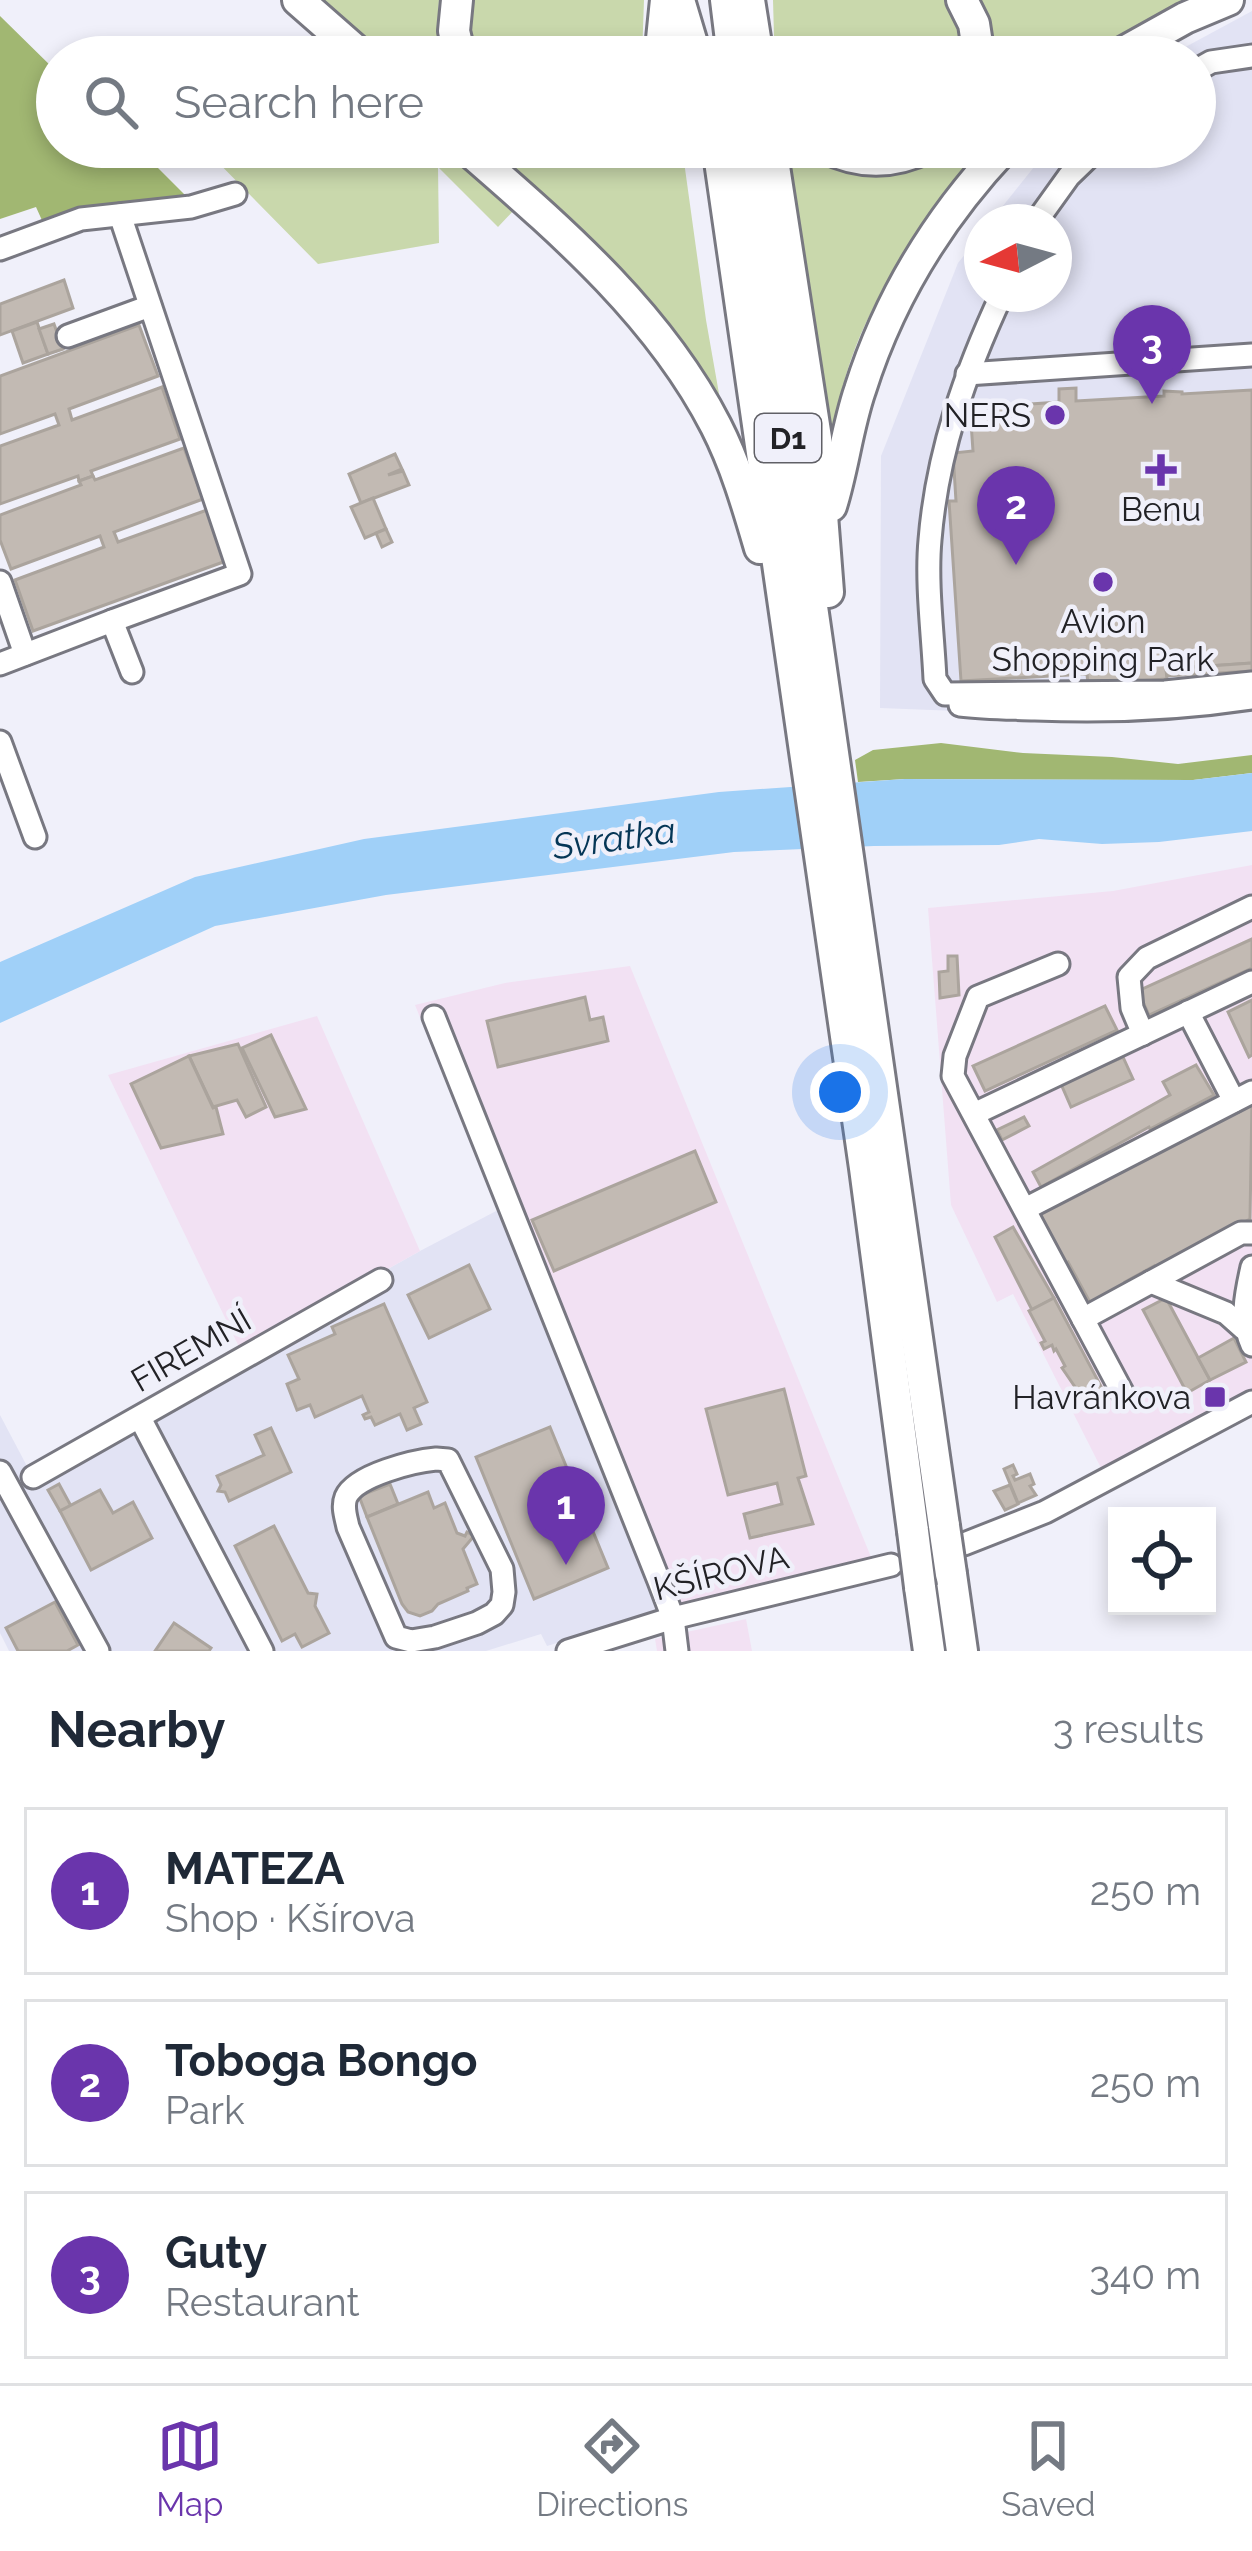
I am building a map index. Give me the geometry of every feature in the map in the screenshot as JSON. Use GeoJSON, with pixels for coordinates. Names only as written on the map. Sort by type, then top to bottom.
{"type":"FeatureCollection","features":[{"type":"Feature","properties":{"kind":"highway"},"geometry":{"type":"LineString","coordinates":[[298,0],[339,36]]}},
{"type":"Feature","properties":{"kind":"highway"},"geometry":{"type":"LineString","coordinates":[[455,36],[457,0]]}},
{"type":"Feature","properties":{"kind":"highway"},"geometry":{"type":"LineString","coordinates":[[662,36],[666,0]]}},
{"type":"Feature","properties":{"kind":"highway"},"geometry":{"type":"LineString","coordinates":[[679,0],[692,36]]}},
{"type":"Feature","properties":{"kind":"highway"},"geometry":{"type":"LineString","coordinates":[[697,0],[699,36]]}},
{"type":"Feature","properties":{"kind":"highway"},"geometry":{"type":"LineString","coordinates":[[726,0],[744,36]]}},
{"type":"Feature","properties":{"kind":"highway"},"geometry":{"type":"LineString","coordinates":[[749,0],[751,36]]}},
{"type":"Feature","properties":{"kind":"highway"},"geometry":{"type":"LineString","coordinates":[[962,0],[976,36]]}},
{"type":"Feature","properties":{"kind":"highway"},"geometry":{"type":"LineString","coordinates":[[1152,36],[1228,0]]}},
{"type":"Feature","properties":{"kind":"highway"},"geometry":{"type":"LineString","coordinates":[[488,168],[598,268],[641,315],[695,389],[737,474],[789,645]]}},
{"type":"Feature","properties":{"kind":"highway","name":"D1"},"geometry":{"type":"LineString","coordinates":[[721,168],[789,645],[816,730]]}},
{"type":"Feature","properties":{"kind":"highway","name":"D1"},"geometry":{"type":"LineString","coordinates":[[749,168],[816,730],[962,1651]]}},
{"type":"Feature","properties":{"kind":"highway"},"geometry":{"type":"LineString","coordinates":[[774,168],[816,438],[824,529],[832,650],[816,730]]}},
{"type":"Feature","properties":{"kind":"highway"},"geometry":{"type":"LineString","coordinates":[[824,529],[850,422],[885,322],[938,228],[986,168]]}},
{"type":"Feature","properties":{"kind":"highway","name":"D1"},"geometry":{"type":"LineString","coordinates":[[929,1651],[920,1587],[940,1534]]}},
{"type":"Feature","properties":{"kind":"street"},"geometry":{"type":"LineString","coordinates":[[1216,61],[1252,56]]}},
{"type":"Feature","properties":{"kind":"street"},"geometry":{"type":"LineString","coordinates":[[1049,204],[1077,168]]}},
{"type":"Feature","properties":{"kind":"street"},"geometry":{"type":"LineString","coordinates":[[0,250],[81,219],[191,207],[235,194]]}},
{"type":"Feature","properties":{"kind":"street"},"geometry":{"type":"LineString","coordinates":[[0,664],[240,574],[120,215]]}},
{"type":"Feature","properties":{"kind":"street"},"geometry":{"type":"LineString","coordinates":[[68,336],[150,306]]}},
{"type":"Feature","properties":{"kind":"street"},"geometry":{"type":"LineString","coordinates":[[994,312],[967,374],[944,447],[929,543],[935,679],[945,694],[962,706],[1090,710],[1183,707],[1252,698]]}},
{"type":"Feature","properties":{"kind":"street"},"geometry":{"type":"LineString","coordinates":[[967,374],[1252,355]]}},
{"type":"Feature","properties":{"kind":"street"},"geometry":{"type":"LineString","coordinates":[[0,582],[25,654]]}},
{"type":"Feature","properties":{"kind":"street"},"geometry":{"type":"LineString","coordinates":[[112,621],[132,672]]}},
{"type":"Feature","properties":{"kind":"street"},"geometry":{"type":"LineString","coordinates":[[945,694],[1165,692],[1252,683]]}},
{"type":"Feature","properties":{"kind":"street"},"geometry":{"type":"LineString","coordinates":[[0,742],[35,837]]}},
{"type":"Feature","properties":{"kind":"street"},"geometry":{"type":"LineString","coordinates":[[1143,1034],[1132,1008],[1129,976],[1147,958],[1252,907]]}},
{"type":"Feature","properties":{"kind":"street"},"geometry":{"type":"LineString","coordinates":[[1058,964],[978,997],[955,1056],[953,1076],[1122,1392]]}},
{"type":"Feature","properties":{"kind":"street"},"geometry":{"type":"LineString","coordinates":[[974,1114],[1252,982]]}},
{"type":"Feature","properties":{"kind":"street"},"geometry":{"type":"LineString","coordinates":[[1024,1209],[1243,1097],[1188,1012]]}},
{"type":"Feature","properties":{"kind":"street"},"geometry":{"type":"LineString","coordinates":[[434,1017],[673,1618],[677,1651]]}},
{"type":"Feature","properties":{"kind":"street"},"geometry":{"type":"LineString","coordinates":[[1083,1318],[1241,1233],[1252,1233]]}},
{"type":"Feature","properties":{"kind":"street"},"geometry":{"type":"LineString","coordinates":[[1248,1337],[1245,1300],[1252,1267]]}},
{"type":"Feature","properties":{"kind":"street","name":"FIREMNÍ"},"geometry":{"type":"LineString","coordinates":[[33,1477],[381,1280]]}},
{"type":"Feature","properties":{"kind":"street"},"geometry":{"type":"LineString","coordinates":[[1151,1282],[1226,1313],[1248,1337]]}},
{"type":"Feature","properties":{"kind":"street"},"geometry":{"type":"LineString","coordinates":[[940,1534],[1045,1512],[1252,1402]]}},
{"type":"Feature","properties":{"kind":"street"},"geometry":{"type":"LineString","coordinates":[[140,1418],[262,1651]]}},
{"type":"Feature","properties":{"kind":"street"},"geometry":{"type":"LineString","coordinates":[[436,1459],[448,1460],[463,1487],[502,1569],[504,1592],[502,1605],[494,1613],[438,1644],[396,1636],[344,1508],[347,1494],[359,1483],[413,1461],[436,1459]]}},
{"type":"Feature","properties":{"kind":"street"},"geometry":{"type":"LineString","coordinates":[[0,1472],[98,1651]]}},
{"type":"Feature","properties":{"kind":"street","name":"KŠÍROVA"},"geometry":{"type":"LineString","coordinates":[[568,1651],[673,1618],[891,1564]]}},
{"type":"Feature","properties":{"kind":"shaded area","name":"Avion Shopping Park"},"geometry":{"type":"Polygon","coordinates":[[[1252,11],[1252,702],[983,712],[880,708],[881,456],[958,263],[964,256],[964,312],[1072,312],[1072,204],[1004,204],[1033,168],[1216,168],[1216,36],[1206,36],[1252,11]]]}},
{"type":"Feature","properties":{"kind":"shaded area"},"geometry":{"type":"Polygon","coordinates":[[[1252,865],[1252,1389],[1101,1468],[1013,1294],[997,1302],[951,1205],[928,908],[1113,891],[1252,865]]]}},
{"type":"Feature","properties":{"kind":"shaded area"},"geometry":{"type":"Polygon","coordinates":[[[630,966],[871,1557],[661,1611],[415,1005],[505,983],[630,966]]]}},
{"type":"Feature","properties":{"kind":"shaded area"},"geometry":{"type":"Polygon","coordinates":[[[317,1016],[420,1251],[241,1351],[108,1075],[317,1016]]]}},
{"type":"Feature","properties":{"kind":"shaded area"},"geometry":{"type":"Polygon","coordinates":[[[498,1210],[661,1611],[547,1646],[541,1634],[486,1651],[9,1651],[0,1633],[0,1415],[29,1470],[498,1210]]]}},
{"type":"Feature","properties":{"kind":"shaded area"},"geometry":{"type":"Polygon","coordinates":[[[746,1619],[752,1651],[657,1651],[655,1639],[746,1619]]]}},
{"type":"Feature","properties":{"kind":"green space"},"geometry":{"type":"Polygon","coordinates":[[[319,0],[439,0],[438,36],[358,36],[319,0]]]}},
{"type":"Feature","properties":{"kind":"green space"},"geometry":{"type":"Polygon","coordinates":[[[467,0],[644,0],[643,36],[469,36],[467,0]]]}},
{"type":"Feature","properties":{"kind":"green space"},"geometry":{"type":"Polygon","coordinates":[[[773,0],[946,0],[964,36],[774,36],[773,0]]]}},
{"type":"Feature","properties":{"kind":"green space"},"geometry":{"type":"Polygon","coordinates":[[[981,0],[1198,0],[1126,36],[991,36],[981,0]]]}},
{"type":"Feature","properties":{"kind":"green space"},"geometry":{"type":"Polygon","coordinates":[[[0,16],[36,51],[36,168],[158,168],[192,202],[45,227],[36,207],[0,219],[0,16]]]}},
{"type":"Feature","properties":{"kind":"green space"},"geometry":{"type":"Polygon","coordinates":[[[224,168],[438,168],[439,243],[318,264],[224,168]]]}},
{"type":"Feature","properties":{"kind":"green space"},"geometry":{"type":"Polygon","coordinates":[[[439,168],[468,168],[514,210],[498,227],[439,168]]]}},
{"type":"Feature","properties":{"kind":"green space"},"geometry":{"type":"Polygon","coordinates":[[[504,168],[685,168],[721,405],[504,168]]]}},
{"type":"Feature","properties":{"kind":"green space"},"geometry":{"type":"Polygon","coordinates":[[[784,168],[833,168],[877,177],[918,168],[965,168],[912,243],[868,319],[846,375],[826,464],[784,168]]]}},
{"type":"Feature","properties":{"kind":"green space"},"geometry":{"type":"Polygon","coordinates":[[[941,743],[1178,764],[1252,755],[1252,773],[1193,780],[858,782],[855,760],[873,750],[941,743]]]}},
{"type":"Feature","properties":{"kind":"water","name":"Svratka"},"geometry":{"type":"Polygon","coordinates":[[[1252,773],[1252,831],[1159,842],[1039,839],[999,845],[734,852],[386,895],[215,926],[0,1023],[0,962],[195,877],[364,839],[719,792],[905,779],[1193,780],[1252,773]]]}},
{"type":"Feature","properties":{"kind":"building"},"geometry":{"type":"Polygon","coordinates":[[[64,280],[73,308],[0,335],[0,304],[64,280]]]}},
{"type":"Feature","properties":{"kind":"building"},"geometry":{"type":"Polygon","coordinates":[[[37,322],[48,354],[23,363],[12,331],[37,322]]]}},
{"type":"Feature","properties":{"kind":"building"},"geometry":{"type":"Polygon","coordinates":[[[54,324],[63,349],[48,354],[39,329],[54,324]]]}},
{"type":"Feature","properties":{"kind":"building"},"geometry":{"type":"Polygon","coordinates":[[[139,325],[158,376],[69,409],[72,420],[162,387],[180,439],[91,471],[93,476],[79,481],[78,476],[0,504],[0,446],[59,425],[55,414],[0,434],[0,376],[139,325]]]}},
{"type":"Feature","properties":{"kind":"building","name":"Avion Shopping Park"},"geometry":{"type":"Polygon","coordinates":[[[1076,388],[1076,401],[1164,396],[1164,391],[1252,390],[1252,663],[1166,669],[1167,679],[1088,684],[1087,674],[961,681],[949,501],[956,501],[953,453],[973,451],[970,408],[1059,402],[1059,389],[1076,388]]]}},
{"type":"Feature","properties":{"kind":"building"},"geometry":{"type":"Polygon","coordinates":[[[184,448],[203,499],[114,532],[118,542],[207,510],[226,561],[33,631],[15,580],[104,547],[100,536],[11,569],[0,540],[0,515],[81,485],[79,481],[93,476],[95,480],[184,448]]]}},
{"type":"Feature","properties":{"kind":"building"},"geometry":{"type":"Polygon","coordinates":[[[395,454],[402,469],[388,475],[403,471],[409,485],[361,503],[349,474],[395,454]]]}},
{"type":"Feature","properties":{"kind":"building"},"geometry":{"type":"Polygon","coordinates":[[[373,498],[386,529],[365,538],[351,507],[373,498]]]}},
{"type":"Feature","properties":{"kind":"building"},"geometry":{"type":"Polygon","coordinates":[[[386,529],[392,542],[382,547],[376,533],[386,529]]]}},
{"type":"Feature","properties":{"kind":"building"},"geometry":{"type":"Polygon","coordinates":[[[1252,663],[1252,671],[1167,676],[1166,669],[1252,663]]]}},
{"type":"Feature","properties":{"kind":"building"},"geometry":{"type":"Polygon","coordinates":[[[1252,939],[1252,968],[1149,1015],[1138,991],[1252,939]]]}},
{"type":"Feature","properties":{"kind":"building"},"geometry":{"type":"Polygon","coordinates":[[[948,956],[957,956],[959,995],[940,998],[939,972],[948,971],[948,956]]]}},
{"type":"Feature","properties":{"kind":"building"},"geometry":{"type":"Polygon","coordinates":[[[585,997],[590,1020],[603,1017],[608,1041],[498,1067],[487,1021],[585,997]]]}},
{"type":"Feature","properties":{"kind":"building"},"geometry":{"type":"Polygon","coordinates":[[[1252,1000],[1252,1055],[1249,1057],[1228,1012],[1252,1000]]]}},
{"type":"Feature","properties":{"kind":"building"},"geometry":{"type":"Polygon","coordinates":[[[1105,1006],[1117,1030],[985,1091],[973,1066],[1105,1006]]]}},
{"type":"Feature","properties":{"kind":"building"},"geometry":{"type":"Polygon","coordinates":[[[271,1035],[306,1109],[275,1117],[242,1048],[271,1035]]]}},
{"type":"Feature","properties":{"kind":"building"},"geometry":{"type":"Polygon","coordinates":[[[238,1044],[266,1107],[246,1117],[237,1100],[213,1107],[189,1056],[238,1044]]]}},
{"type":"Feature","properties":{"kind":"building"},"geometry":{"type":"Polygon","coordinates":[[[189,1056],[216,1107],[223,1134],[161,1148],[131,1084],[189,1056]]]}},
{"type":"Feature","properties":{"kind":"building"},"geometry":{"type":"Polygon","coordinates":[[[1123,1057],[1133,1079],[1071,1107],[1061,1084],[1123,1057]]]}},
{"type":"Feature","properties":{"kind":"building"},"geometry":{"type":"Polygon","coordinates":[[[1196,1065],[1214,1095],[1041,1187],[1033,1172],[1170,1095],[1163,1082],[1196,1065]]]}},
{"type":"Feature","properties":{"kind":"building"},"geometry":{"type":"Polygon","coordinates":[[[1252,1100],[1250,1219],[1155,1270],[1154,1266],[1092,1306],[1068,1262],[1060,1266],[1033,1217],[1252,1100]]]}},
{"type":"Feature","properties":{"kind":"building"},"geometry":{"type":"Polygon","coordinates":[[[1024,1117],[1029,1126],[1002,1140],[997,1130],[1024,1117]]]}},
{"type":"Feature","properties":{"kind":"building"},"geometry":{"type":"Polygon","coordinates":[[[695,1151],[716,1202],[554,1271],[532,1220],[695,1151]]]}},
{"type":"Feature","properties":{"kind":"building"},"geometry":{"type":"Polygon","coordinates":[[[1013,1227],[1054,1298],[1032,1310],[995,1237],[1013,1227]]]}},
{"type":"Feature","properties":{"kind":"building"},"geometry":{"type":"Polygon","coordinates":[[[469,1265],[490,1309],[429,1338],[408,1295],[469,1265]]]}},
{"type":"Feature","properties":{"kind":"building"},"geometry":{"type":"Polygon","coordinates":[[[1054,1298],[1103,1390],[1084,1400],[1062,1368],[1056,1349],[1052,1345],[1044,1349],[1041,1343],[1045,1341],[1029,1311],[1054,1298]]]}},
{"type":"Feature","properties":{"kind":"building"},"geometry":{"type":"Polygon","coordinates":[[[1166,1298],[1210,1380],[1187,1393],[1143,1310],[1166,1298]]]}},
{"type":"Feature","properties":{"kind":"building"},"geometry":{"type":"Polygon","coordinates":[[[384,1304],[427,1402],[414,1408],[421,1424],[407,1430],[400,1414],[375,1425],[363,1415],[369,1412],[362,1396],[315,1417],[310,1405],[297,1410],[287,1384],[299,1379],[288,1355],[335,1334],[332,1327],[384,1304]]]}},
{"type":"Feature","properties":{"kind":"building"},"geometry":{"type":"Polygon","coordinates":[[[1234,1338],[1246,1362],[1210,1380],[1198,1358],[1234,1338]]]}},
{"type":"Feature","properties":{"kind":"building"},"geometry":{"type":"Polygon","coordinates":[[[784,1389],[806,1476],[798,1478],[813,1524],[750,1538],[744,1514],[782,1504],[777,1483],[728,1495],[706,1409],[784,1389]]]}},
{"type":"Feature","properties":{"kind":"building"},"geometry":{"type":"Polygon","coordinates":[[[550,1427],[608,1568],[534,1599],[476,1457],[550,1427]]]}},
{"type":"Feature","properties":{"kind":"building"},"geometry":{"type":"Polygon","coordinates":[[[271,1428],[291,1472],[229,1501],[225,1492],[218,1491],[217,1476],[264,1455],[255,1435],[271,1428]]]}},
{"type":"Feature","properties":{"kind":"building"},"geometry":{"type":"Polygon","coordinates":[[[1013,1465],[1015,1480],[1030,1474],[1036,1495],[1018,1503],[1004,1469],[1013,1465]]]}},
{"type":"Feature","properties":{"kind":"building"},"geometry":{"type":"Polygon","coordinates":[[[59,1484],[71,1506],[60,1511],[48,1490],[59,1484]]]}},
{"type":"Feature","properties":{"kind":"building"},"geometry":{"type":"Polygon","coordinates":[[[390,1484],[398,1504],[367,1517],[359,1496],[390,1484]]]}},
{"type":"Feature","properties":{"kind":"building"},"geometry":{"type":"Polygon","coordinates":[[[1010,1485],[1018,1504],[1005,1510],[994,1491],[1010,1485]]]}},
{"type":"Feature","properties":{"kind":"building"},"geometry":{"type":"Polygon","coordinates":[[[100,1490],[113,1513],[133,1502],[152,1538],[91,1570],[60,1511],[100,1490]]]}},
{"type":"Feature","properties":{"kind":"building"},"geometry":{"type":"Polygon","coordinates":[[[428,1492],[434,1508],[445,1503],[457,1533],[474,1536],[463,1549],[477,1584],[420,1616],[402,1604],[367,1517],[428,1492]]]}},
{"type":"Feature","properties":{"kind":"building"},"geometry":{"type":"Polygon","coordinates":[[[274,1526],[308,1593],[317,1594],[315,1606],[329,1633],[302,1647],[295,1634],[282,1641],[235,1546],[274,1526]]]}},
{"type":"Feature","properties":{"kind":"building"},"geometry":{"type":"Polygon","coordinates":[[[55,1602],[78,1645],[67,1651],[18,1651],[6,1628],[55,1602]]]}},
{"type":"Feature","properties":{"kind":"building"},"geometry":{"type":"Polygon","coordinates":[[[174,1623],[211,1648],[209,1651],[155,1651],[174,1623]]]}},
{"type":"Feature","properties":{"kind":"place","name":"Guty"},"geometry":{"type":"Point","coordinates":[1152,404]}},
{"type":"Feature","properties":{"kind":"place","name":"NERS"},"geometry":{"type":"Point","coordinates":[1055,415]}},
{"type":"Feature","properties":{"kind":"place","name":"Benu"},"geometry":{"type":"Point","coordinates":[1161,470]}},
{"type":"Feature","properties":{"kind":"place","name":"Toboga Bongo"},"geometry":{"type":"Point","coordinates":[1016,565]}},
{"type":"Feature","properties":{"kind":"place","name":"Avion Shopping Park"},"geometry":{"type":"Point","coordinates":[1103,582]}},
{"type":"Feature","properties":{"kind":"place","name":"Havránkova"},"geometry":{"type":"Point","coordinates":[1215,1397]}},
{"type":"Feature","properties":{"kind":"place","name":"MATEZA"},"geometry":{"type":"Point","coordinates":[566,1565]}}]}
